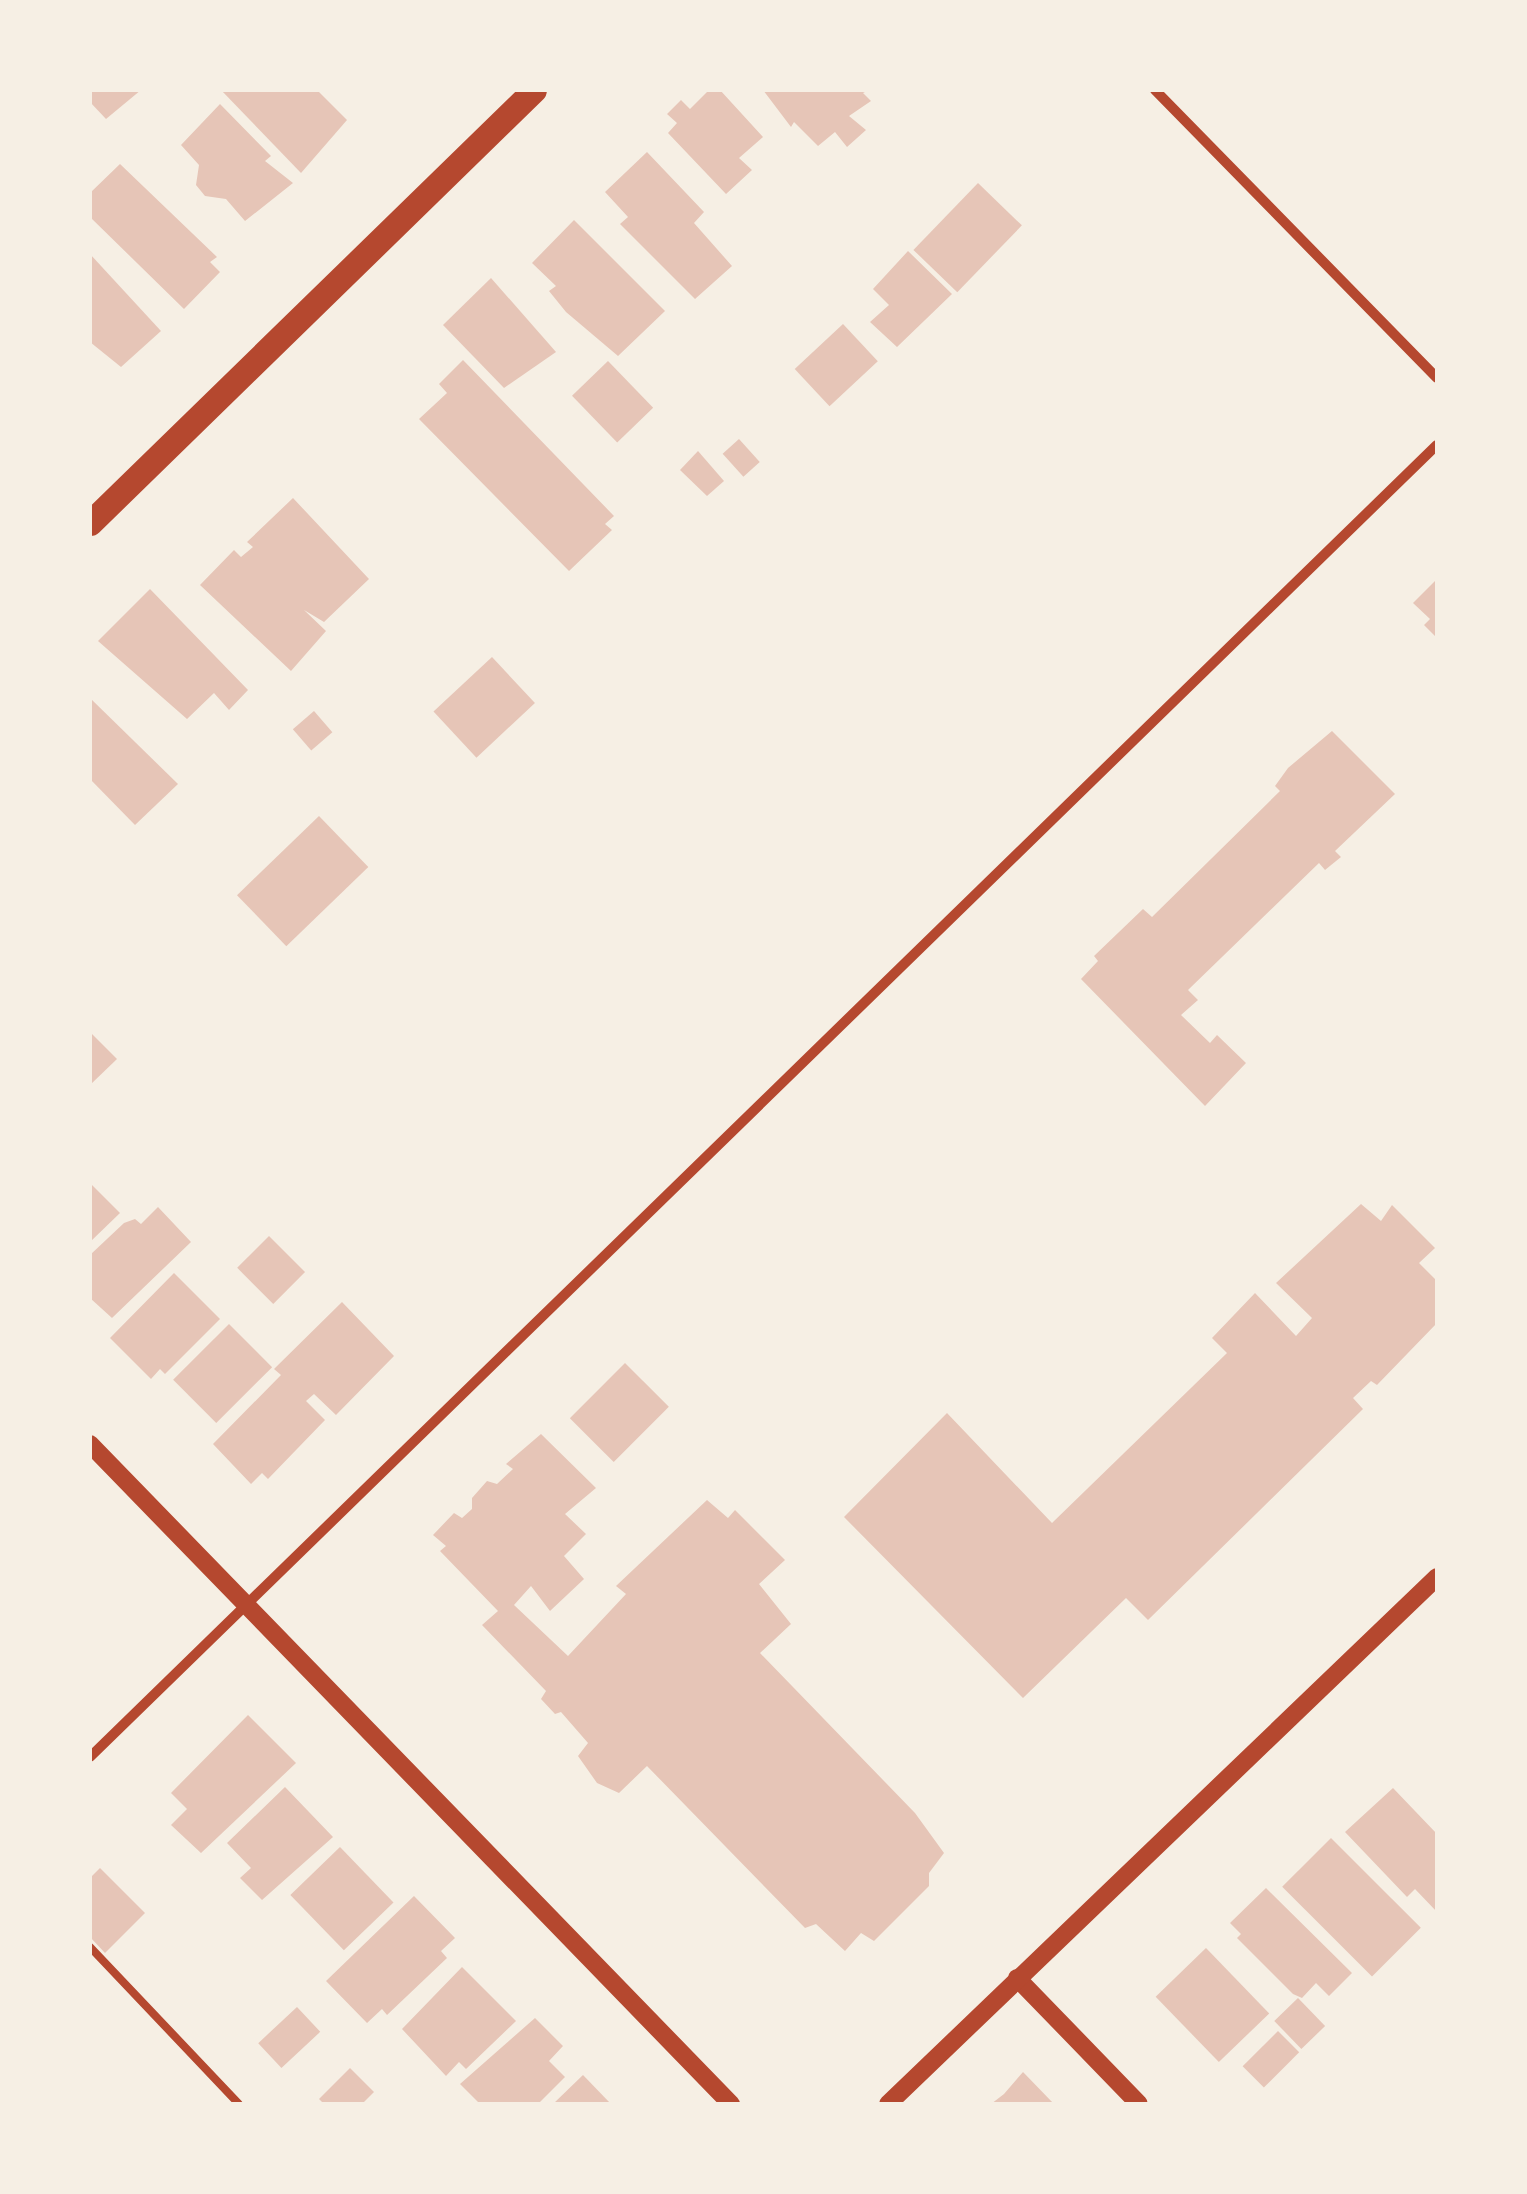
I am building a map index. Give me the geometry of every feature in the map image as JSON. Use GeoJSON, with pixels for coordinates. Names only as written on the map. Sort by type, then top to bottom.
{"type":"FeatureCollection","features":[{"type":"Feature","properties":{"kind":"main road"},"geometry":{"type":"LineString","coordinates":[[90,523],[534,90]]}},
{"type":"Feature","properties":{"kind":"street"},"geometry":{"type":"LineString","coordinates":[[1155,90],[1437,378]]}},
{"type":"Feature","properties":{"kind":"street"},"geometry":{"type":"LineString","coordinates":[[90,1757],[1437,445]]}},
{"type":"Feature","properties":{"kind":"street"},"geometry":{"type":"LineString","coordinates":[[90,1444],[731,2104]]}},
{"type":"Feature","properties":{"kind":"street"},"geometry":{"type":"LineString","coordinates":[[888,2104],[1437,1577]]}},
{"type":"Feature","properties":{"kind":"street"},"geometry":{"type":"LineString","coordinates":[[1017,1978],[1139,2104]]}},
{"type":"Feature","properties":{"kind":"lane"},"geometry":{"type":"LineString","coordinates":[[90,1947],[240,2104]]}},
{"type":"Feature","properties":{"kind":"building"},"geometry":{"type":"Polygon","coordinates":[[[90,90],[141,90],[106,119],[90,102],[90,90]]]}},
{"type":"Feature","properties":{"kind":"building"},"geometry":{"type":"Polygon","coordinates":[[[221,90],[317,90],[347,120],[301,173],[221,90]]]}},
{"type":"Feature","properties":{"kind":"building"},"geometry":{"type":"Polygon","coordinates":[[[709,90],[720,90],[763,137],[739,158],[752,170],[726,194],[668,133],[677,123],[667,114],[681,100],[690,109],[709,90]]]}},
{"type":"Feature","properties":{"kind":"building"},"geometry":{"type":"Polygon","coordinates":[[[763,90],[869,90],[863,93],[871,101],[849,116],[866,130],[847,147],[835,132],[818,146],[794,122],[791,127],[763,90]]]}},
{"type":"Feature","properties":{"kind":"building"},"geometry":{"type":"Polygon","coordinates":[[[220,104],[271,156],[265,161],[293,183],[245,221],[226,199],[205,196],[196,185],[199,165],[181,145],[220,104]]]}},
{"type":"Feature","properties":{"kind":"building"},"geometry":{"type":"Polygon","coordinates":[[[647,152],[704,212],[694,223],[732,266],[695,299],[620,224],[628,217],[605,192],[647,152]]]}},
{"type":"Feature","properties":{"kind":"building"},"geometry":{"type":"Polygon","coordinates":[[[120,164],[217,257],[210,262],[220,272],[184,309],[90,217],[90,193],[120,164]]]}},
{"type":"Feature","properties":{"kind":"building"},"geometry":{"type":"Polygon","coordinates":[[[978,183],[1022,225],[957,292],[913,250],[978,183]]]}},
{"type":"Feature","properties":{"kind":"building"},"geometry":{"type":"Polygon","coordinates":[[[574,220],[665,311],[618,356],[566,312],[549,291],[556,286],[532,263],[574,220]]]}},
{"type":"Feature","properties":{"kind":"building"},"geometry":{"type":"Polygon","coordinates":[[[908,251],[952,294],[897,347],[870,322],[889,305],[873,289],[908,251]]]}},
{"type":"Feature","properties":{"kind":"building"},"geometry":{"type":"Polygon","coordinates":[[[90,254],[161,331],[121,367],[90,342],[90,254]]]}},
{"type":"Feature","properties":{"kind":"building"},"geometry":{"type":"Polygon","coordinates":[[[491,278],[556,352],[504,388],[443,325],[491,278]]]}},
{"type":"Feature","properties":{"kind":"building"},"geometry":{"type":"Polygon","coordinates":[[[843,324],[878,361],[830,406],[795,369],[843,324]]]}},
{"type":"Feature","properties":{"kind":"building"},"geometry":{"type":"Polygon","coordinates":[[[463,360],[614,516],[605,524],[612,530],[569,571],[419,419],[447,393],[439,384],[463,360]]]}},
{"type":"Feature","properties":{"kind":"building"},"geometry":{"type":"Polygon","coordinates":[[[608,361],[653,408],[617,442],[572,396],[608,361]]]}},
{"type":"Feature","properties":{"kind":"building"},"geometry":{"type":"Polygon","coordinates":[[[739,439],[760,462],[743,477],[723,454],[739,439]]]}},
{"type":"Feature","properties":{"kind":"building"},"geometry":{"type":"Polygon","coordinates":[[[698,451],[724,481],[707,496],[680,470],[698,451]]]}},
{"type":"Feature","properties":{"kind":"building"},"geometry":{"type":"Polygon","coordinates":[[[293,498],[369,579],[324,622],[304,610],[326,631],[291,671],[200,585],[234,550],[241,557],[253,547],[247,542],[293,498]]]}},
{"type":"Feature","properties":{"kind":"building"},"geometry":{"type":"Polygon","coordinates":[[[1437,579],[1437,638],[1424,625],[1430,619],[1413,603],[1437,579]]]}},
{"type":"Feature","properties":{"kind":"building"},"geometry":{"type":"Polygon","coordinates":[[[150,589],[248,690],[229,710],[214,693],[187,719],[98,641],[150,589]]]}},
{"type":"Feature","properties":{"kind":"building"},"geometry":{"type":"Polygon","coordinates":[[[492,657],[535,703],[476,758],[433,712],[492,657]]]}},
{"type":"Feature","properties":{"kind":"building"},"geometry":{"type":"Polygon","coordinates":[[[90,698],[178,784],[135,825],[90,779],[90,698]]]}},
{"type":"Feature","properties":{"kind":"building"},"geometry":{"type":"Polygon","coordinates":[[[314,711],[332,732],[311,751],[293,729],[314,711]]]}},
{"type":"Feature","properties":{"kind":"building"},"geometry":{"type":"Polygon","coordinates":[[[1332,731],[1395,794],[1335,851],[1341,857],[1325,870],[1319,863],[1188,990],[1198,1000],[1181,1015],[1210,1043],[1217,1035],[1246,1063],[1205,1106],[1081,979],[1098,961],[1094,956],[1143,909],[1152,917],[1280,791],[1275,786],[1288,768],[1332,731]]]}},
{"type":"Feature","properties":{"kind":"building"},"geometry":{"type":"Polygon","coordinates":[[[319,816],[368,867],[286,946],[237,895],[319,816]]]}},
{"type":"Feature","properties":{"kind":"building"},"geometry":{"type":"Polygon","coordinates":[[[90,1036],[117,1059],[90,1085],[90,1036]]]}},
{"type":"Feature","properties":{"kind":"building"},"geometry":{"type":"Polygon","coordinates":[[[90,1183],[120,1213],[90,1242],[90,1183]]]}},
{"type":"Feature","properties":{"kind":"building"},"geometry":{"type":"Polygon","coordinates":[[[1361,1204],[1381,1221],[1392,1205],[1435,1248],[1419,1263],[1437,1281],[1437,1323],[1377,1385],[1371,1381],[1353,1398],[1363,1409],[1148,1620],[1126,1598],[1023,1698],[844,1517],[947,1413],[1052,1523],[1227,1353],[1212,1338],[1255,1293],[1296,1336],[1312,1318],[1276,1283],[1361,1204]]]}},
{"type":"Feature","properties":{"kind":"building"},"geometry":{"type":"Polygon","coordinates":[[[158,1207],[191,1242],[112,1318],[90,1298],[90,1255],[124,1223],[135,1219],[141,1224],[158,1207]]]}},
{"type":"Feature","properties":{"kind":"building"},"geometry":{"type":"Polygon","coordinates":[[[269,1236],[305,1272],[273,1304],[237,1268],[269,1236]]]}},
{"type":"Feature","properties":{"kind":"building"},"geometry":{"type":"Polygon","coordinates":[[[174,1273],[220,1319],[165,1374],[160,1369],[151,1379],[110,1338],[174,1273]]]}},
{"type":"Feature","properties":{"kind":"building"},"geometry":{"type":"Polygon","coordinates":[[[342,1302],[394,1356],[336,1415],[314,1394],[306,1401],[325,1420],[268,1479],[262,1473],[251,1484],[213,1444],[281,1375],[274,1369],[342,1302]]]}},
{"type":"Feature","properties":{"kind":"building"},"geometry":{"type":"Polygon","coordinates":[[[229,1324],[272,1367],[216,1423],[173,1380],[229,1324]]]}},
{"type":"Feature","properties":{"kind":"building"},"geometry":{"type":"Polygon","coordinates":[[[625,1363],[669,1407],[614,1462],[570,1418],[625,1363]]]}},
{"type":"Feature","properties":{"kind":"building"},"geometry":{"type":"Polygon","coordinates":[[[541,1434],[596,1488],[565,1514],[586,1534],[564,1556],[584,1579],[550,1611],[531,1586],[514,1605],[568,1656],[626,1594],[616,1586],[707,1500],[728,1518],[735,1510],[785,1560],[759,1584],[791,1624],[760,1653],[915,1813],[944,1853],[929,1873],[929,1886],[874,1941],[861,1933],[845,1951],[816,1924],[805,1928],[647,1766],[619,1793],[597,1783],[578,1756],[588,1743],[561,1712],[555,1714],[541,1699],[546,1691],[482,1625],[498,1611],[440,1551],[446,1546],[433,1535],[454,1513],[462,1518],[472,1509],[472,1498],[487,1481],[497,1484],[513,1469],[506,1464],[541,1434]]]}},
{"type":"Feature","properties":{"kind":"building"},"geometry":{"type":"Polygon","coordinates":[[[248,1715],[296,1763],[201,1853],[171,1825],[187,1809],[171,1793],[248,1715]]]}},
{"type":"Feature","properties":{"kind":"building"},"geometry":{"type":"Polygon","coordinates":[[[285,1787],[333,1837],[262,1900],[240,1878],[251,1868],[227,1843],[285,1787]]]}},
{"type":"Feature","properties":{"kind":"building"},"geometry":{"type":"Polygon","coordinates":[[[1393,1788],[1437,1834],[1437,1912],[1415,1889],[1407,1897],[1345,1832],[1393,1788]]]}},
{"type":"Feature","properties":{"kind":"building"},"geometry":{"type":"Polygon","coordinates":[[[1331,1838],[1421,1928],[1372,1977],[1282,1887],[1331,1838]]]}},
{"type":"Feature","properties":{"kind":"building"},"geometry":{"type":"Polygon","coordinates":[[[340,1847],[393,1902],[344,1950],[290,1895],[340,1847]]]}},
{"type":"Feature","properties":{"kind":"building"},"geometry":{"type":"Polygon","coordinates":[[[100,1868],[145,1913],[105,1953],[90,1937],[90,1878],[100,1868]]]}},
{"type":"Feature","properties":{"kind":"building"},"geometry":{"type":"Polygon","coordinates":[[[1266,1888],[1352,1973],[1329,1996],[1316,1983],[1302,1998],[1293,1994],[1237,1938],[1241,1934],[1230,1923],[1266,1888]]]}},
{"type":"Feature","properties":{"kind":"building"},"geometry":{"type":"Polygon","coordinates":[[[414,1896],[455,1938],[441,1951],[447,1958],[387,2015],[382,2009],[367,2023],[326,1981],[414,1896]]]}},
{"type":"Feature","properties":{"kind":"building"},"geometry":{"type":"Polygon","coordinates":[[[1206,1948],[1269,2013],[1219,2062],[1156,1997],[1206,1948]]]}},
{"type":"Feature","properties":{"kind":"building"},"geometry":{"type":"Polygon","coordinates":[[[462,1967],[516,2021],[466,2069],[459,2062],[446,2076],[402,2029],[462,1967]]]}},
{"type":"Feature","properties":{"kind":"building"},"geometry":{"type":"Polygon","coordinates":[[[1298,1998],[1325,2026],[1301,2049],[1274,2021],[1298,1998]]]}},
{"type":"Feature","properties":{"kind":"building"},"geometry":{"type":"Polygon","coordinates":[[[297,2007],[320,2032],[281,2068],[258,2043],[297,2007]]]}},
{"type":"Feature","properties":{"kind":"building"},"geometry":{"type":"Polygon","coordinates":[[[535,2018],[563,2046],[549,2061],[565,2077],[538,2104],[480,2104],[460,2084],[535,2018]]]}},
{"type":"Feature","properties":{"kind":"building"},"geometry":{"type":"Polygon","coordinates":[[[1278,2031],[1299,2052],[1264,2088],[1243,2066],[1278,2031]]]}},
{"type":"Feature","properties":{"kind":"building"},"geometry":{"type":"Polygon","coordinates":[[[350,2068],[374,2092],[362,2104],[324,2104],[319,2099],[350,2068]]]}},
{"type":"Feature","properties":{"kind":"building"},"geometry":{"type":"Polygon","coordinates":[[[1023,2072],[1054,2104],[991,2104],[1004,2094],[1023,2072]]]}},
{"type":"Feature","properties":{"kind":"building"},"geometry":{"type":"Polygon","coordinates":[[[583,2075],[611,2104],[553,2104],[583,2075]]]}}]}
